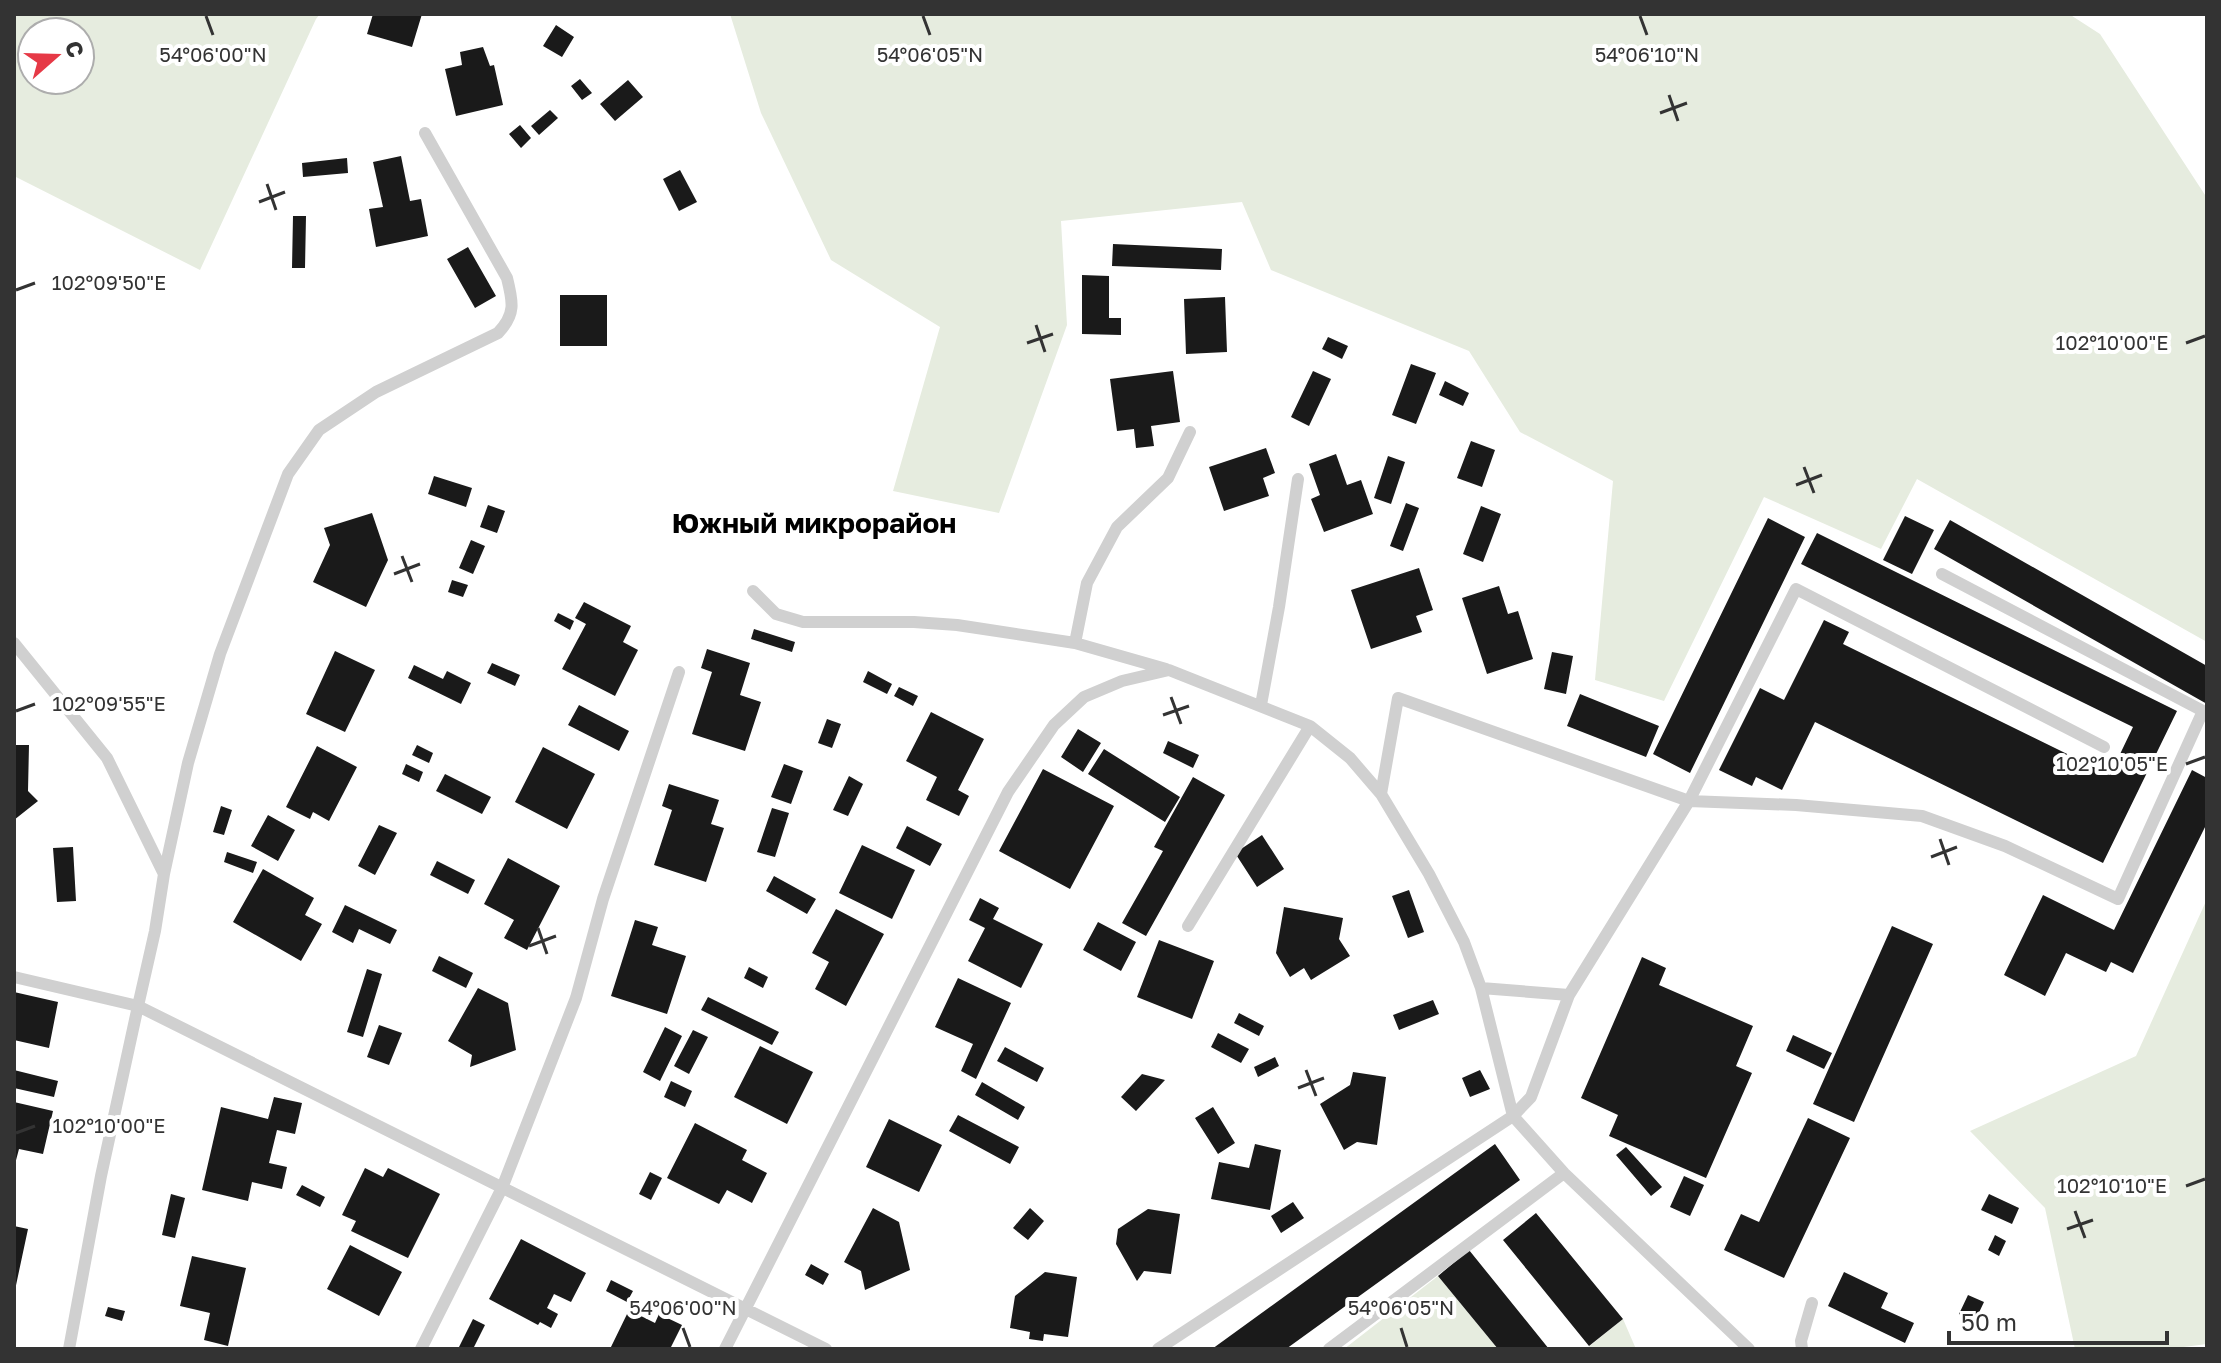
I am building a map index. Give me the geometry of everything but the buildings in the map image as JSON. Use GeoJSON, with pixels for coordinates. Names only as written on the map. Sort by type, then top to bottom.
{"type":"FeatureCollection","features":[{"type":"Feature","properties":{"kind":"lane"},"geometry":{"type":"LineString","coordinates":[[69,1349],[101,1176],[188,763],[220,654],[288,474],[319,430],[376,392],[498,333],[508,322],[513,303],[507,278],[425,133]]}},
{"type":"Feature","properties":{"kind":"lane"},"geometry":{"type":"LineString","coordinates":[[1075,643],[1087,583],[1117,527],[1168,478],[1190,432]]}},
{"type":"Feature","properties":{"kind":"lane"},"geometry":{"type":"LineString","coordinates":[[1261,705],[1298,479]]}},
{"type":"Feature","properties":{"kind":"lane"},"geometry":{"type":"LineString","coordinates":[[1381,794],[1398,698],[1689,801],[1796,805],[1922,816],[2005,846],[2118,899],[2203,711],[1942,574]]}},
{"type":"Feature","properties":{"kind":"lane"},"geometry":{"type":"LineString","coordinates":[[1158,1349],[1513,1116],[1531,1097],[1569,995],[1689,801],[1796,589],[2104,747]]}},
{"type":"Feature","properties":{"kind":"lane"},"geometry":{"type":"LineString","coordinates":[[753,591],[776,614],[803,622],[957,625],[1075,643],[1169,670],[1310,726],[1350,758],[1381,794],[1450,914],[1481,988],[1513,1116],[1564,1173],[1749,1349]]}},
{"type":"Feature","properties":{"kind":"lane"},"geometry":{"type":"LineString","coordinates":[[14,643],[107,758],[164,874]]}},
{"type":"Feature","properties":{"kind":"lane"},"geometry":{"type":"LineString","coordinates":[[725,1349],[1008,792],[1054,725],[1084,697],[1122,681],[1169,670]]}},
{"type":"Feature","properties":{"kind":"lane"},"geometry":{"type":"LineString","coordinates":[[421,1349],[502,1188],[576,998],[603,899],[679,672]]}},
{"type":"Feature","properties":{"kind":"lane"},"geometry":{"type":"LineString","coordinates":[[1188,926],[1310,726]]}},
{"type":"Feature","properties":{"kind":"lane"},"geometry":{"type":"LineString","coordinates":[[14,977],[138,1006],[826,1349]]}},
{"type":"Feature","properties":{"kind":"lane"},"geometry":{"type":"LineString","coordinates":[[1481,988],[1569,995]]}},
{"type":"Feature","properties":{"kind":"lane"},"geometry":{"type":"LineString","coordinates":[[1329,1349],[1564,1173]]}},
{"type":"Feature","properties":{"kind":"lane"},"geometry":{"type":"LineString","coordinates":[[1802,1349],[1801,1341],[1812,1303]]}},
{"type":"Feature","properties":{"kind":"shaded area"},"geometry":{"type":"Polygon","coordinates":[[[14,14],[320,14],[200,270],[14,176],[14,14]]]}},
{"type":"Feature","properties":{"kind":"shaded area"},"geometry":{"type":"Polygon","coordinates":[[[730,14],[2069,14],[2100,34],[2207,198],[2207,642],[1917,479],[1881,549],[1764,497],[1664,701],[1595,680],[1613,481],[1520,432],[1469,351],[1271,270],[1242,202],[1061,221],[1067,325],[999,513],[893,491],[940,327],[831,260],[761,113],[730,14]]]}},
{"type":"Feature","properties":{"kind":"shaded area"},"geometry":{"type":"Polygon","coordinates":[[[2207,899],[2207,1344],[2168,1349],[2075,1349],[2045,1208],[1970,1131],[2136,1056],[2207,899]]]}},
{"type":"Feature","properties":{"kind":"shaded area"},"geometry":{"type":"Polygon","coordinates":[[[1438,1276],[1498,1349],[1344,1349],[1438,1276]]]}},
{"type":"Feature","properties":{"kind":"shaded area"},"geometry":{"type":"Polygon","coordinates":[[[1623,1319],[1636,1349],[1586,1349],[1623,1319]]]}},
{"type":"Feature","properties":{"kind":"district","name":"Южный микрорайон"},"geometry":{"type":"Point","coordinates":[814,522]}}]}
